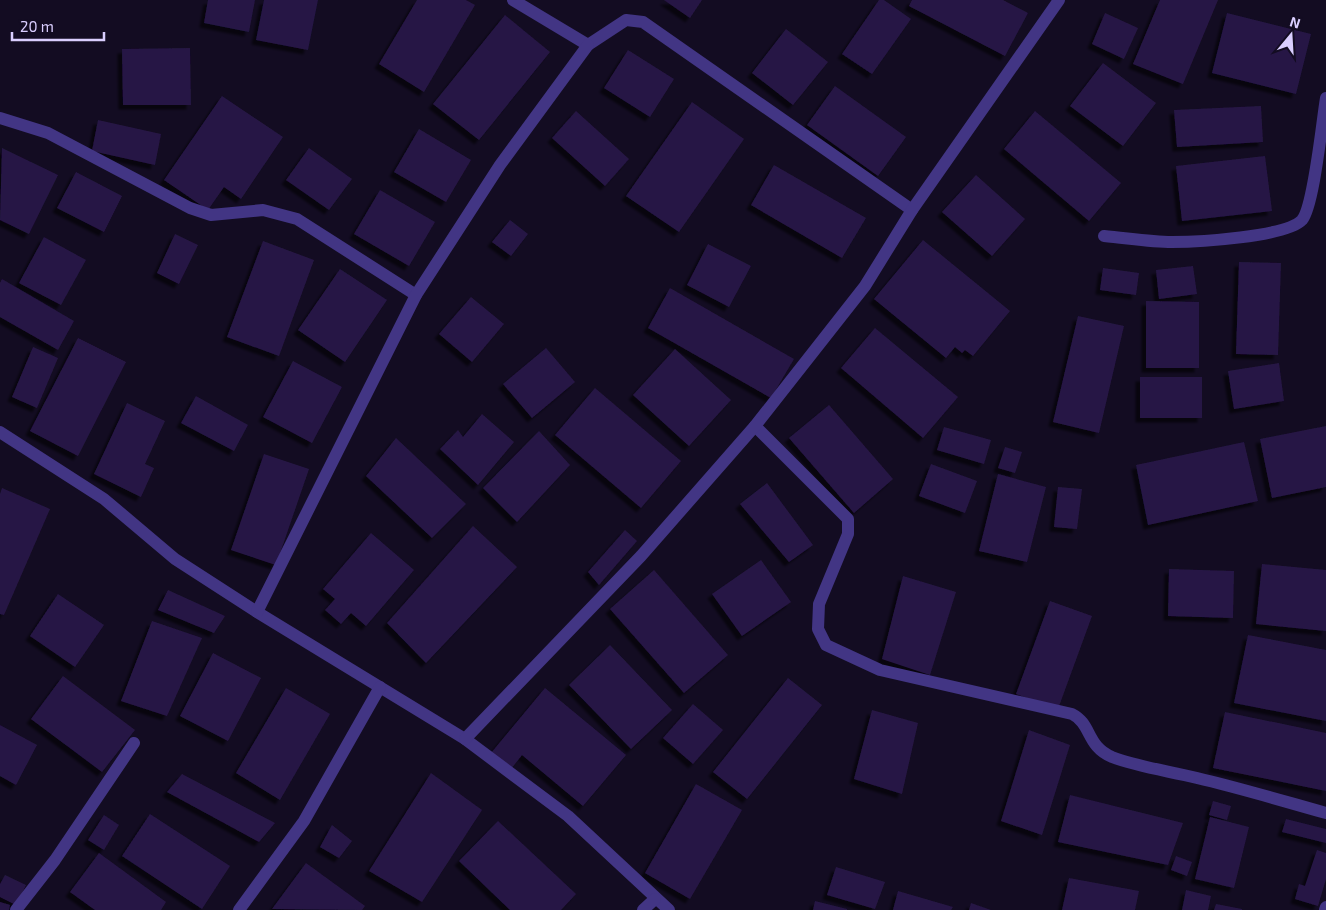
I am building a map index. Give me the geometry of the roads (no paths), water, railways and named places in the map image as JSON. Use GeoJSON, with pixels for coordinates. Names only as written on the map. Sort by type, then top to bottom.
{"type":"FeatureCollection","features":[{"type":"Feature","properties":{"kind":"street"},"geometry":{"type":"LineString","coordinates":[[513,0],[588,45]]}},
{"type":"Feature","properties":{"kind":"street"},"geometry":{"type":"LineString","coordinates":[[465,739],[640,556],[754,426],[865,286],[912,210],[1059,0]]}},
{"type":"Feature","properties":{"kind":"street"},"geometry":{"type":"LineString","coordinates":[[258,612],[416,295],[500,165],[588,45],[626,20],[643,22],[912,210]]}},
{"type":"Feature","properties":{"kind":"street"},"geometry":{"type":"LineString","coordinates":[[1104,236],[1172,242],[1258,236],[1288,228],[1301,221],[1310,204],[1326,98]]}},
{"type":"Feature","properties":{"kind":"street"},"geometry":{"type":"LineString","coordinates":[[0,118],[48,133],[190,208],[211,215],[263,210],[297,219],[416,295]]}},
{"type":"Feature","properties":{"kind":"street"},"geometry":{"type":"LineString","coordinates":[[754,426],[848,519],[848,534],[819,604],[818,629],[826,645],[880,670],[1072,714],[1084,723],[1089,739],[1111,756],[1219,783],[1326,813]]}},
{"type":"Feature","properties":{"kind":"street"},"geometry":{"type":"LineString","coordinates":[[0,432],[104,499],[175,559],[465,739],[568,816],[669,910]]}},
{"type":"Feature","properties":{"kind":"street"},"geometry":{"type":"LineString","coordinates":[[239,910],[304,821],[380,687]]}},
{"type":"Feature","properties":{"kind":"street"},"geometry":{"type":"LineString","coordinates":[[16,910],[55,860],[134,743]]}},
{"type":"Feature","properties":{"kind":"street"},"geometry":{"type":"LineString","coordinates":[[643,910],[656,899]]}}]}
